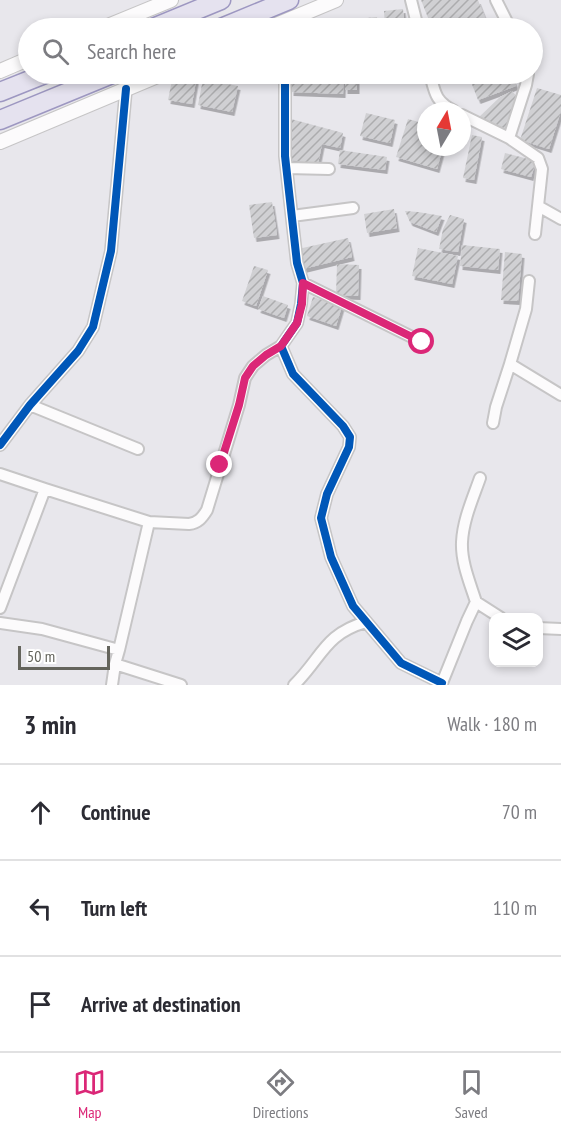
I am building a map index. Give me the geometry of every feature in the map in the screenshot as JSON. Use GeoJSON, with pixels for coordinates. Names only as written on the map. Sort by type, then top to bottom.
{"type":"FeatureCollection","features":[{"type":"Feature","properties":{"kind":"highway"},"geometry":{"type":"LineString","coordinates":[[177,18],[221,0]]}},
{"type":"Feature","properties":{"kind":"highway"},"geometry":{"type":"LineString","coordinates":[[245,18],[289,0]]}},
{"type":"Feature","properties":{"kind":"highway"},"geometry":{"type":"LineString","coordinates":[[0,92],[20,84]]}},
{"type":"Feature","properties":{"kind":"highway"},"geometry":{"type":"LineString","coordinates":[[0,120],[88,84]]}},
{"type":"Feature","properties":{"kind":"street"},"geometry":{"type":"LineString","coordinates":[[127,18],[171,0]]}},
{"type":"Feature","properties":{"kind":"street"},"geometry":{"type":"LineString","coordinates":[[299,18],[336,0]]}},
{"type":"Feature","properties":{"kind":"street"},"geometry":{"type":"LineString","coordinates":[[411,0],[416,18]]}},
{"type":"Feature","properties":{"kind":"street"},"geometry":{"type":"LineString","coordinates":[[496,0],[505,18]]}},
{"type":"Feature","properties":{"kind":"street"},"geometry":{"type":"LineString","coordinates":[[0,71],[18,63]]}},
{"type":"Feature","properties":{"kind":"street"},"geometry":{"type":"LineString","coordinates":[[0,142],[138,84]]}},
{"type":"Feature","properties":{"kind":"street"},"geometry":{"type":"LineString","coordinates":[[0,474],[149,522],[189,524],[202,518],[207,510],[245,378],[253,366],[281,346],[297,323],[302,304],[303,283],[297,263],[287,168],[285,84]]}},
{"type":"Feature","properties":{"kind":"street"},"geometry":{"type":"LineString","coordinates":[[432,84],[440,102]]}},
{"type":"Feature","properties":{"kind":"street"},"geometry":{"type":"LineString","coordinates":[[509,138],[526,84]]}},
{"type":"Feature","properties":{"kind":"street"},"geometry":{"type":"LineString","coordinates":[[0,445],[30,405],[78,351],[93,327],[111,251],[126,89]]}},
{"type":"Feature","properties":{"kind":"street"},"geometry":{"type":"LineString","coordinates":[[471,119],[509,138],[538,158],[542,170],[535,234]]}},
{"type":"Feature","properties":{"kind":"street"},"geometry":{"type":"LineString","coordinates":[[287,168],[329,169]]}},
{"type":"Feature","properties":{"kind":"street"},"geometry":{"type":"LineString","coordinates":[[538,206],[561,219]]}},
{"type":"Feature","properties":{"kind":"street"},"geometry":{"type":"LineString","coordinates":[[292,216],[353,208]]}},
{"type":"Feature","properties":{"kind":"street"},"geometry":{"type":"LineString","coordinates":[[493,423],[526,309],[529,281]]}},
{"type":"Feature","properties":{"kind":"street"},"geometry":{"type":"LineString","coordinates":[[303,283],[422,342]]}},
{"type":"Feature","properties":{"kind":"street"},"geometry":{"type":"LineString","coordinates":[[281,346],[293,374],[343,426],[350,437],[349,447],[327,494],[321,518],[331,557],[353,606],[401,663],[442,684],[476,602]]}},
{"type":"Feature","properties":{"kind":"street"},"geometry":{"type":"LineString","coordinates":[[510,364],[561,395]]}},
{"type":"Feature","properties":{"kind":"street"},"geometry":{"type":"LineString","coordinates":[[30,405],[138,449]]}},
{"type":"Feature","properties":{"kind":"street"},"geometry":{"type":"LineString","coordinates":[[480,478],[464,527],[462,544],[466,572],[476,602],[493,613]]}},
{"type":"Feature","properties":{"kind":"street"},"geometry":{"type":"LineString","coordinates":[[0,608],[45,489]]}},
{"type":"Feature","properties":{"kind":"street"},"geometry":{"type":"LineString","coordinates":[[112,685],[149,522]]}},
{"type":"Feature","properties":{"kind":"street"},"geometry":{"type":"LineString","coordinates":[[294,685],[325,646],[341,632],[366,622]]}},
{"type":"Feature","properties":{"kind":"street"},"geometry":{"type":"LineString","coordinates":[[0,623],[42,629],[119,650]]}},
{"type":"Feature","properties":{"kind":"street"},"geometry":{"type":"LineString","coordinates":[[543,628],[561,629]]}},
{"type":"Feature","properties":{"kind":"street"},"geometry":{"type":"LineString","coordinates":[[115,664],[181,685]]}},
{"type":"Feature","properties":{"kind":"building"},"geometry":{"type":"Polygon","coordinates":[[[421,0],[478,0],[485,18],[428,18],[421,0]]]}},
{"type":"Feature","properties":{"kind":"building"},"geometry":{"type":"Polygon","coordinates":[[[403,9],[404,18],[384,18],[384,11],[403,9]]]}},
{"type":"Feature","properties":{"kind":"building"},"geometry":{"type":"Polygon","coordinates":[[[171,84],[195,84],[192,104],[168,100],[171,84]]]}},
{"type":"Feature","properties":{"kind":"building"},"geometry":{"type":"Polygon","coordinates":[[[202,84],[238,86],[232,112],[198,105],[202,84]]]}},
{"type":"Feature","properties":{"kind":"building"},"geometry":{"type":"Polygon","coordinates":[[[291,84],[344,84],[343,94],[291,92],[291,84]]]}},
{"type":"Feature","properties":{"kind":"building"},"geometry":{"type":"Polygon","coordinates":[[[345,84],[357,84],[357,90],[345,90],[345,84]]]}},
{"type":"Feature","properties":{"kind":"building"},"geometry":{"type":"Polygon","coordinates":[[[472,84],[515,84],[516,86],[478,100],[472,84]]]}},
{"type":"Feature","properties":{"kind":"building"},"geometry":{"type":"Polygon","coordinates":[[[537,88],[561,95],[561,111],[549,149],[520,140],[537,88]]]}},
{"type":"Feature","properties":{"kind":"building"},"geometry":{"type":"Polygon","coordinates":[[[512,91],[519,99],[505,132],[478,118],[500,97],[512,91]]]}},
{"type":"Feature","properties":{"kind":"building"},"geometry":{"type":"Polygon","coordinates":[[[366,113],[395,120],[390,143],[360,136],[366,113]]]}},
{"type":"Feature","properties":{"kind":"building"},"geometry":{"type":"Polygon","coordinates":[[[291,119],[343,133],[340,148],[322,144],[318,164],[291,160],[288,149],[291,119]]]}},
{"type":"Feature","properties":{"kind":"building"},"geometry":{"type":"Polygon","coordinates":[[[408,119],[417,122],[417,156],[441,156],[437,169],[396,157],[408,119]]]}},
{"type":"Feature","properties":{"kind":"building"},"geometry":{"type":"Polygon","coordinates":[[[472,135],[482,137],[474,180],[463,178],[468,156],[471,156],[472,135]]]}},
{"type":"Feature","properties":{"kind":"building"},"geometry":{"type":"Polygon","coordinates":[[[340,150],[387,157],[385,170],[338,164],[340,150]]]}},
{"type":"Feature","properties":{"kind":"building"},"geometry":{"type":"Polygon","coordinates":[[[505,153],[536,161],[531,177],[501,169],[505,153]]]}},
{"type":"Feature","properties":{"kind":"building"},"geometry":{"type":"Polygon","coordinates":[[[272,202],[277,235],[254,238],[249,205],[272,202]]]}},
{"type":"Feature","properties":{"kind":"building"},"geometry":{"type":"Polygon","coordinates":[[[394,209],[397,228],[367,233],[364,214],[394,209]]]}},
{"type":"Feature","properties":{"kind":"building"},"geometry":{"type":"Polygon","coordinates":[[[405,211],[442,216],[436,232],[410,222],[405,211]]]}},
{"type":"Feature","properties":{"kind":"building"},"geometry":{"type":"Polygon","coordinates":[[[450,215],[464,219],[458,252],[439,249],[443,229],[450,215]]]}},
{"type":"Feature","properties":{"kind":"building"},"geometry":{"type":"Polygon","coordinates":[[[348,238],[352,257],[303,269],[298,249],[348,238]]]}},
{"type":"Feature","properties":{"kind":"building"},"geometry":{"type":"Polygon","coordinates":[[[462,245],[500,249],[498,270],[460,266],[462,245]]]}},
{"type":"Feature","properties":{"kind":"building"},"geometry":{"type":"Polygon","coordinates":[[[418,248],[458,256],[452,284],[412,276],[418,248]]]}},
{"type":"Feature","properties":{"kind":"building"},"geometry":{"type":"Polygon","coordinates":[[[505,252],[522,254],[518,301],[501,300],[505,252]]]}},
{"type":"Feature","properties":{"kind":"building"},"geometry":{"type":"Polygon","coordinates":[[[337,264],[359,265],[358,296],[336,295],[337,264]]]}},
{"type":"Feature","properties":{"kind":"building"},"geometry":{"type":"Polygon","coordinates":[[[254,266],[268,270],[256,306],[242,301],[254,266]]]}},
{"type":"Feature","properties":{"kind":"building"},"geometry":{"type":"Polygon","coordinates":[[[263,296],[288,305],[284,318],[258,309],[263,296]]]}},
{"type":"Feature","properties":{"kind":"building"},"geometry":{"type":"Polygon","coordinates":[[[313,297],[342,306],[336,326],[307,316],[313,297]]]}},
{"type":"Feature","properties":{"kind":"cycle path"},"geometry":{"type":"LineString","coordinates":[[285,84],[285,156],[297,263],[303,283],[297,323],[281,346],[293,374],[343,426],[350,437],[349,447],[327,494],[321,518],[331,557],[353,606],[401,663],[442,683],[441,685]]}},
{"type":"Feature","properties":{"kind":"cycle path"},"geometry":{"type":"LineString","coordinates":[[0,445],[30,405],[78,351],[93,327],[111,251],[126,89]]}},
{"type":"Feature","properties":{"kind":"route"},"geometry":{"type":"LineString","coordinates":[[220,465],[245,378],[253,366],[281,346],[297,323],[302,304],[303,283],[422,342]]}}]}
